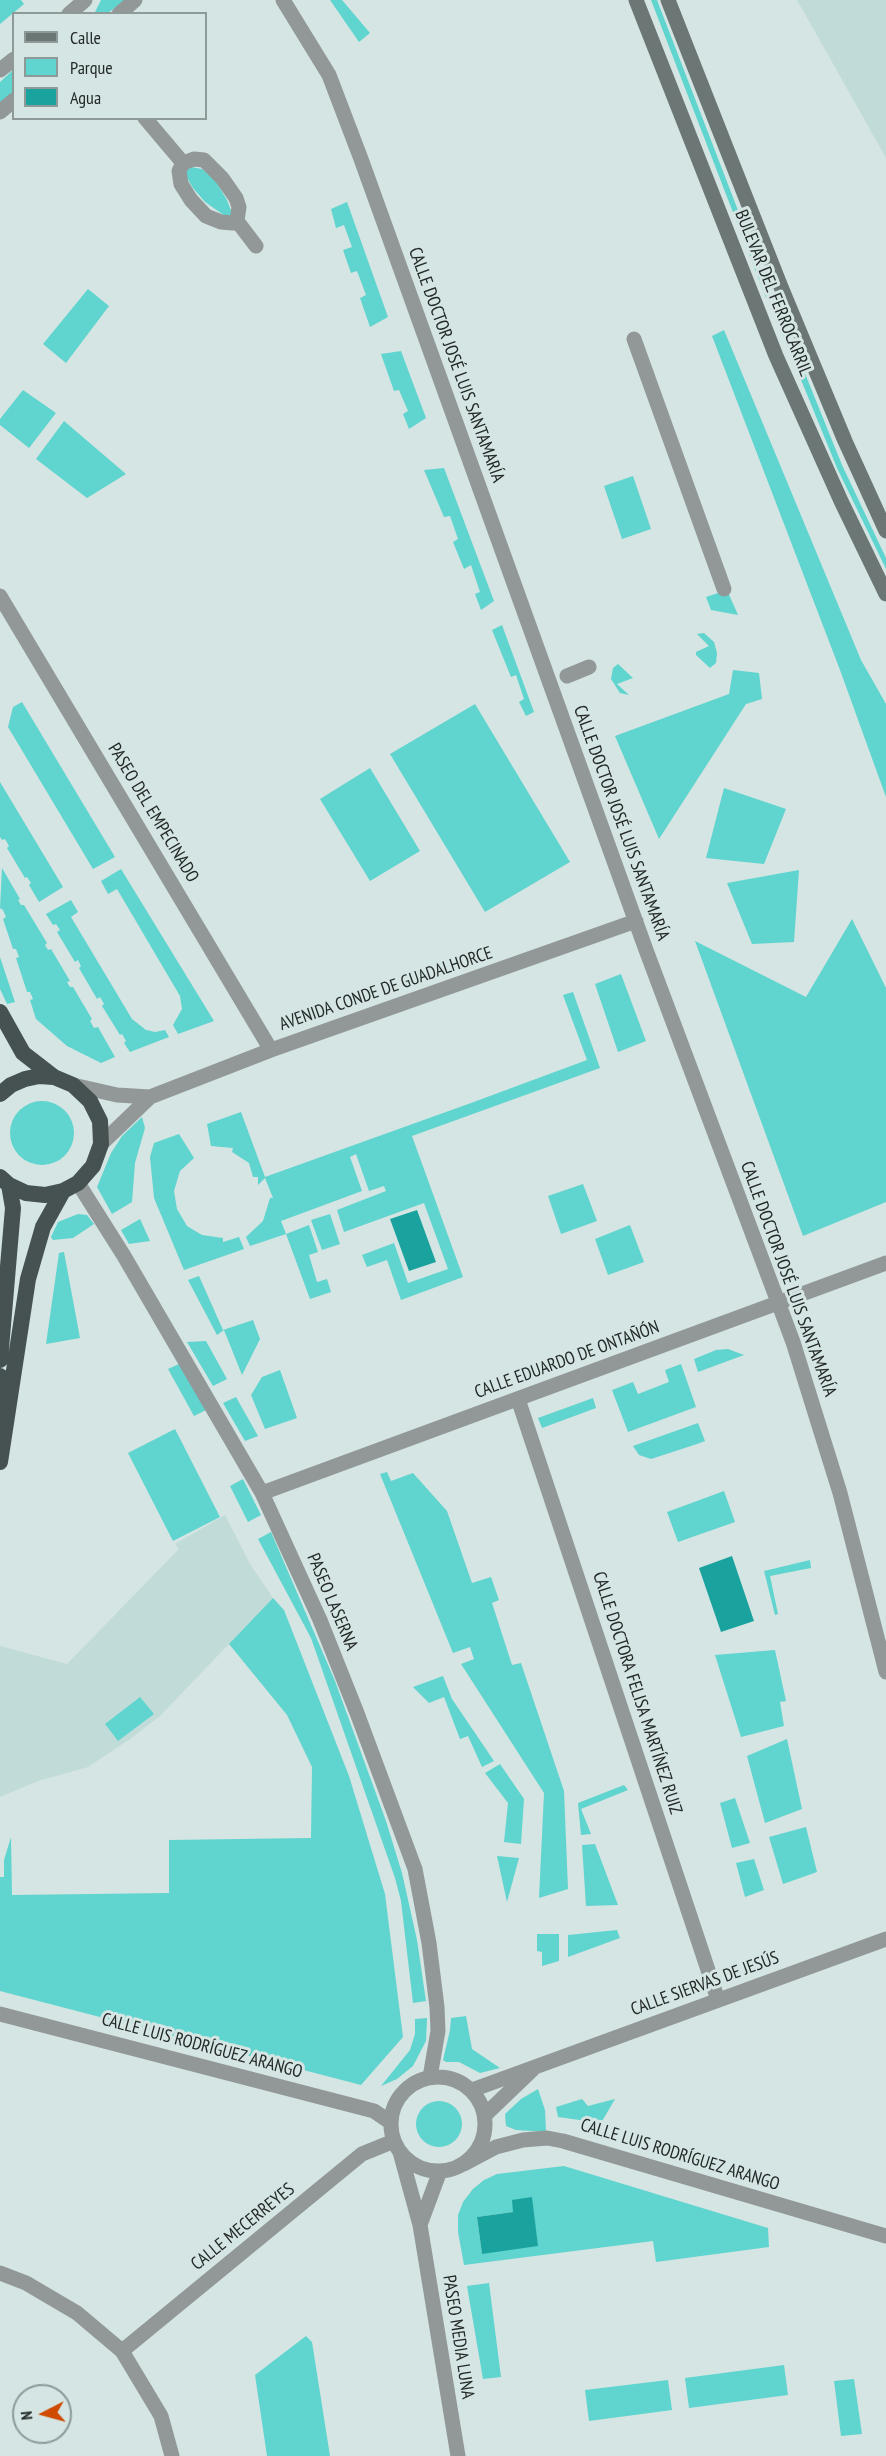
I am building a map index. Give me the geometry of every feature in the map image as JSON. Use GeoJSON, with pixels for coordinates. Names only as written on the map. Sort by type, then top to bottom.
{"type":"FeatureCollection","features":[{"type":"Feature","properties":{"kind":"highway"},"geometry":{"type":"LineString","coordinates":[[0,1012],[23,1053],[54,1077],[74,1085],[90,1101],[100,1121],[101,1144],[93,1166],[78,1183],[63,1191],[45,1195],[26,1193],[5,1181]]}},
{"type":"Feature","properties":{"kind":"highway"},"geometry":{"type":"LineString","coordinates":[[0,1094],[11,1085],[25,1079],[39,1076],[54,1077]]}},
{"type":"Feature","properties":{"kind":"highway"},"geometry":{"type":"LineString","coordinates":[[0,1360],[13,1208],[5,1181]]}},
{"type":"Feature","properties":{"kind":"highway"},"geometry":{"type":"LineString","coordinates":[[0,1462],[28,1279],[43,1227],[63,1191]]}},
{"type":"Feature","properties":{"kind":"highway"},"geometry":{"type":"LineString","coordinates":[[0,1376],[4,1431]]}},
{"type":"Feature","properties":{"kind":"main road","name":"BULEVAR DEL FERROCARRIL"},"geometry":{"type":"LineString","coordinates":[[636,0],[776,356],[841,501],[886,594]]}},
{"type":"Feature","properties":{"kind":"main road","name":"BULEVAR DEL FERROCARRIL"},"geometry":{"type":"LineString","coordinates":[[668,0],[781,287],[845,441],[886,531]]}},
{"type":"Feature","properties":{"kind":"street"},"geometry":{"type":"LineString","coordinates":[[71,12],[85,0]]}},
{"type":"Feature","properties":{"kind":"street"},"geometry":{"type":"LineString","coordinates":[[121,12],[135,0]]}},
{"type":"Feature","properties":{"kind":"street","name":"CALLE DOCTOR JOSÉ LUIS SANTAMARÍA"},"geometry":{"type":"LineString","coordinates":[[283,0],[329,75],[636,921],[794,1342],[840,1493],[886,1672]]}},
{"type":"Feature","properties":{"kind":"street"},"geometry":{"type":"LineString","coordinates":[[0,70],[12,61]]}},
{"type":"Feature","properties":{"kind":"street"},"geometry":{"type":"LineString","coordinates":[[0,112],[12,102]]}},
{"type":"Feature","properties":{"kind":"street"},"geometry":{"type":"LineString","coordinates":[[147,120],[183,163]]}},
{"type":"Feature","properties":{"kind":"street"},"geometry":{"type":"LineString","coordinates":[[237,221],[222,222],[206,216],[190,200],[181,184],[179,171],[183,163],[194,159],[204,159],[222,178],[236,198],[239,207],[237,221],[256,246]]}},
{"type":"Feature","properties":{"kind":"street"},"geometry":{"type":"LineString","coordinates":[[634,339],[724,589]]}},
{"type":"Feature","properties":{"kind":"street","name":"PASEO DEL EMPECINADO"},"geometry":{"type":"LineString","coordinates":[[0,596],[271,1050]]}},
{"type":"Feature","properties":{"kind":"street"},"geometry":{"type":"LineString","coordinates":[[567,676],[589,667]]}},
{"type":"Feature","properties":{"kind":"street","name":"AVENIDA CONDE DE GUADALHORCE"},"geometry":{"type":"LineString","coordinates":[[150,1097],[271,1050],[636,921]]}},
{"type":"Feature","properties":{"kind":"street"},"geometry":{"type":"LineString","coordinates":[[74,1085],[117,1095],[150,1097]]}},
{"type":"Feature","properties":{"kind":"street"},"geometry":{"type":"LineString","coordinates":[[101,1144],[150,1097]]}},
{"type":"Feature","properties":{"kind":"street","name":"PASEO LASERNA"},"geometry":{"type":"LineString","coordinates":[[78,1183],[124,1256],[262,1493],[320,1620],[357,1713],[415,1869],[429,1943],[437,2007],[438,2031],[430,2077]]}},
{"type":"Feature","properties":{"kind":"street","name":"CALLE EDUARDO DE ONTAÑÓN"},"geometry":{"type":"LineString","coordinates":[[262,1493],[886,1263]]}},
{"type":"Feature","properties":{"kind":"street","name":"CALLE DOCTORA FELISA MARTÍNEZ RUIZ"},"geometry":{"type":"LineString","coordinates":[[518,1399],[718,2000]]}},
{"type":"Feature","properties":{"kind":"street","name":"CALLE SIERVAS DE JESÚS"},"geometry":{"type":"LineString","coordinates":[[472,2090],[886,1939]]}},
{"type":"Feature","properties":{"kind":"street","name":"CALLE LUIS RODRÍGUEZ ARANGO"},"geometry":{"type":"LineString","coordinates":[[0,2014],[374,2111],[390,2122]]}},
{"type":"Feature","properties":{"kind":"street","name":"CALLE SIERVAS DE JESÚS"},"geometry":{"type":"LineString","coordinates":[[485,2115],[537,2065]]}},
{"type":"Feature","properties":{"kind":"street"},"geometry":{"type":"LineString","coordinates":[[430,2077],[455,2079],[472,2090],[485,2115],[482,2143],[474,2155],[464,2164],[440,2171],[424,2169],[411,2163],[397,2146],[390,2122],[400,2095],[410,2086],[430,2077]]}},
{"type":"Feature","properties":{"kind":"street","name":"CALLE LUIS RODRÍGUEZ ARANGO"},"geometry":{"type":"LineString","coordinates":[[464,2164],[495,2147],[523,2140],[548,2138],[886,2236]]}},
{"type":"Feature","properties":{"kind":"street","name":"PASEO MEDIA LUNA"},"geometry":{"type":"LineString","coordinates":[[397,2146],[420,2225],[458,2456]]}},
{"type":"Feature","properties":{"kind":"street","name":"CALLE MECERREYES"},"geometry":{"type":"LineString","coordinates":[[122,2351],[362,2154],[397,2146]]}},
{"type":"Feature","properties":{"kind":"street","name":"PASEO MEDIA LUNA"},"geometry":{"type":"LineString","coordinates":[[420,2225],[440,2171]]}},
{"type":"Feature","properties":{"kind":"street"},"geometry":{"type":"LineString","coordinates":[[0,2273],[26,2283],[77,2313],[122,2351],[161,2416],[172,2456]]}},
{"type":"Feature","properties":{"kind":"shaded area"},"geometry":{"type":"Polygon","coordinates":[[[797,0],[886,0],[886,158],[836,69],[797,0]]]}},
{"type":"Feature","properties":{"kind":"shaded area"},"geometry":{"type":"Polygon","coordinates":[[[225,1515],[250,1564],[273,1598],[160,1716],[130,1739],[88,1767],[38,1781],[0,1797],[0,1646],[67,1664],[179,1549],[175,1544],[225,1515]]]}},
{"type":"Feature","properties":{"kind":"green space"},"geometry":{"type":"Polygon","coordinates":[[[0,0],[21,0],[24,4],[0,24],[0,0]]]}},
{"type":"Feature","properties":{"kind":"green space"},"geometry":{"type":"Polygon","coordinates":[[[101,0],[125,0],[109,12],[95,12],[101,0]]]}},
{"type":"Feature","properties":{"kind":"green space"},"geometry":{"type":"Polygon","coordinates":[[[330,0],[342,0],[370,33],[359,42],[330,0]]]}},
{"type":"Feature","properties":{"kind":"green space"},"geometry":{"type":"Polygon","coordinates":[[[651,0],[657,0],[771,296],[766,298],[651,0]]]}},
{"type":"Feature","properties":{"kind":"green space"},"geometry":{"type":"Polygon","coordinates":[[[12,71],[12,93],[0,103],[0,82],[12,71]]]}},
{"type":"Feature","properties":{"kind":"green space"},"geometry":{"type":"Polygon","coordinates":[[[191,167],[202,169],[215,180],[232,213],[228,218],[205,202],[193,188],[186,171],[191,167]]]}},
{"type":"Feature","properties":{"kind":"green space"},"geometry":{"type":"Polygon","coordinates":[[[347,202],[388,317],[370,327],[360,298],[366,295],[357,271],[351,273],[343,250],[352,247],[344,225],[336,228],[331,209],[347,202]]]}},
{"type":"Feature","properties":{"kind":"green space"},"geometry":{"type":"Polygon","coordinates":[[[88,289],[109,306],[66,363],[43,344],[88,289]]]}},
{"type":"Feature","properties":{"kind":"green space"},"geometry":{"type":"Polygon","coordinates":[[[781,314],[842,465],[886,558],[886,569],[837,468],[775,316],[781,314]]]}},
{"type":"Feature","properties":{"kind":"green space"},"geometry":{"type":"Polygon","coordinates":[[[724,330],[861,660],[886,704],[886,797],[840,670],[712,336],[724,330]]]}},
{"type":"Feature","properties":{"kind":"green space"},"geometry":{"type":"Polygon","coordinates":[[[401,351],[426,418],[409,429],[403,414],[408,411],[399,390],[394,391],[381,354],[401,351]]]}},
{"type":"Feature","properties":{"kind":"green space"},"geometry":{"type":"Polygon","coordinates":[[[23,390],[56,413],[29,448],[0,425],[0,419],[23,390]]]}},
{"type":"Feature","properties":{"kind":"green space"},"geometry":{"type":"Polygon","coordinates":[[[64,421],[126,474],[87,498],[36,459],[64,421]]]}},
{"type":"Feature","properties":{"kind":"green space"},"geometry":{"type":"Polygon","coordinates":[[[444,468],[494,601],[481,610],[475,594],[480,592],[471,565],[464,569],[453,542],[458,539],[450,516],[444,517],[424,470],[444,468]]]}},
{"type":"Feature","properties":{"kind":"green space"},"geometry":{"type":"Polygon","coordinates":[[[633,476],[651,529],[622,539],[604,486],[633,476]]]}},
{"type":"Feature","properties":{"kind":"green space"},"geometry":{"type":"Polygon","coordinates":[[[727,590],[738,615],[711,610],[706,597],[727,590]]]}},
{"type":"Feature","properties":{"kind":"green space"},"geometry":{"type":"Polygon","coordinates":[[[502,625],[534,712],[526,716],[519,702],[524,699],[516,675],[511,677],[492,630],[502,625]]]}},
{"type":"Feature","properties":{"kind":"green space"},"geometry":{"type":"Polygon","coordinates":[[[704,633],[714,642],[717,653],[716,663],[710,668],[696,655],[696,652],[709,646],[697,634],[704,633]]]}},
{"type":"Feature","properties":{"kind":"green space"},"geometry":{"type":"Polygon","coordinates":[[[618,664],[633,678],[617,684],[629,695],[620,693],[611,679],[613,668],[618,664]]]}},
{"type":"Feature","properties":{"kind":"green space"},"geometry":{"type":"Polygon","coordinates":[[[733,670],[759,673],[762,699],[746,704],[659,839],[615,736],[729,694],[733,670]]]}},
{"type":"Feature","properties":{"kind":"green space"},"geometry":{"type":"Polygon","coordinates":[[[22,702],[115,857],[93,869],[8,727],[13,707],[22,702]]]}},
{"type":"Feature","properties":{"kind":"green space"},"geometry":{"type":"Polygon","coordinates":[[[475,704],[570,862],[485,912],[390,754],[475,704]]]}},
{"type":"Feature","properties":{"kind":"green space"},"geometry":{"type":"Polygon","coordinates":[[[370,768],[420,851],[370,881],[320,799],[370,768]]]}},
{"type":"Feature","properties":{"kind":"green space"},"geometry":{"type":"Polygon","coordinates":[[[0,782],[63,887],[39,902],[29,885],[31,883],[27,877],[25,878],[7,848],[9,846],[5,839],[2,840],[0,837],[0,782]]]}},
{"type":"Feature","properties":{"kind":"green space"},"geometry":{"type":"Polygon","coordinates":[[[724,788],[786,809],[764,864],[706,858],[724,788]]]}},
{"type":"Feature","properties":{"kind":"green space"},"geometry":{"type":"Polygon","coordinates":[[[2,868],[20,899],[18,900],[21,905],[24,905],[47,943],[45,945],[48,950],[51,949],[70,981],[67,982],[70,987],[73,987],[92,1019],[90,1021],[94,1028],[98,1027],[115,1057],[101,1063],[67,1046],[36,1019],[30,1000],[33,999],[30,992],[27,992],[16,958],[19,957],[16,949],[13,949],[3,919],[6,917],[0,908],[2,868]]]}},
{"type":"Feature","properties":{"kind":"green space"},"geometry":{"type":"Polygon","coordinates":[[[121,869],[214,1021],[178,1034],[173,1025],[182,1009],[180,996],[117,889],[108,894],[101,881],[121,869]]]}},
{"type":"Feature","properties":{"kind":"green space"},"geometry":{"type":"Polygon","coordinates":[[[799,870],[794,942],[752,944],[727,883],[799,870]]]}},
{"type":"Feature","properties":{"kind":"green space"},"geometry":{"type":"Polygon","coordinates":[[[71,900],[78,912],[71,917],[132,1019],[146,1030],[155,1032],[165,1030],[169,1037],[130,1052],[124,1043],[126,1041],[122,1034],[120,1035],[102,1006],[104,1004],[100,997],[97,999],[79,968],[81,966],[78,960],[75,962],[57,932],[60,930],[56,924],[53,925],[46,914],[71,900]]]}},
{"type":"Feature","properties":{"kind":"green space"},"geometry":{"type":"Polygon","coordinates":[[[852,919],[886,988],[886,1202],[803,1236],[695,941],[806,997],[852,919]]]}},
{"type":"Feature","properties":{"kind":"green space"},"geometry":{"type":"Polygon","coordinates":[[[0,957],[15,1002],[7,1004],[0,989],[0,957]]]}},
{"type":"Feature","properties":{"kind":"green space"},"geometry":{"type":"Polygon","coordinates":[[[621,974],[646,1041],[618,1052],[595,984],[621,974]]]}},
{"type":"Feature","properties":{"kind":"green space"},"geometry":{"type":"Polygon","coordinates":[[[573,992],[600,1068],[412,1136],[463,1277],[401,1300],[387,1260],[367,1267],[362,1255],[394,1243],[408,1283],[448,1269],[424,1203],[344,1232],[337,1210],[386,1191],[384,1186],[369,1191],[356,1154],[350,1157],[362,1191],[281,1221],[286,1234],[250,1246],[246,1237],[263,1221],[270,1198],[273,1198],[265,1178],[258,1185],[258,1177],[253,1177],[249,1163],[232,1152],[233,1148],[211,1146],[207,1124],[241,1112],[265,1177],[471,1103],[587,1060],[563,995],[573,992]]]}},
{"type":"Feature","properties":{"kind":"green space"},"geometry":{"type":"Polygon","coordinates":[[[36,1101],[48,1101],[65,1110],[72,1121],[74,1133],[72,1145],[65,1156],[48,1165],[36,1165],[24,1160],[15,1151],[10,1139],[10,1127],[15,1115],[24,1106],[36,1101]]]}},
{"type":"Feature","properties":{"kind":"green space"},"geometry":{"type":"Polygon","coordinates":[[[142,1117],[145,1128],[135,1163],[132,1202],[112,1214],[97,1187],[111,1153],[122,1136],[142,1117]]]}},
{"type":"Feature","properties":{"kind":"green space"},"geometry":{"type":"Polygon","coordinates":[[[179,1134],[194,1158],[180,1171],[174,1191],[177,1209],[187,1226],[202,1235],[223,1238],[223,1242],[239,1237],[244,1249],[184,1270],[154,1198],[150,1157],[154,1143],[179,1134]]]}},
{"type":"Feature","properties":{"kind":"green space"},"geometry":{"type":"Polygon","coordinates":[[[583,1184],[597,1221],[561,1234],[548,1196],[583,1184]]]}},
{"type":"Feature","properties":{"kind":"green space"},"geometry":{"type":"Polygon","coordinates":[[[78,1214],[87,1215],[94,1224],[73,1238],[53,1240],[51,1237],[58,1222],[78,1214]]]}},
{"type":"Feature","properties":{"kind":"green space"},"geometry":{"type":"Polygon","coordinates":[[[330,1214],[340,1244],[322,1250],[311,1220],[330,1214]]]}},
{"type":"Feature","properties":{"kind":"green space"},"geometry":{"type":"Polygon","coordinates":[[[140,1219],[150,1241],[129,1244],[121,1230],[140,1219]]]}},
{"type":"Feature","properties":{"kind":"green space"},"geometry":{"type":"Polygon","coordinates":[[[309,1225],[318,1252],[309,1255],[317,1282],[327,1279],[331,1292],[310,1299],[286,1234],[309,1225]]]}},
{"type":"Feature","properties":{"kind":"green space"},"geometry":{"type":"Polygon","coordinates":[[[630,1225],[644,1262],[608,1275],[595,1239],[630,1225]]]}},
{"type":"Feature","properties":{"kind":"green space"},"geometry":{"type":"Polygon","coordinates":[[[64,1252],[80,1338],[46,1344],[59,1253],[64,1252]]]}},
{"type":"Feature","properties":{"kind":"green space"},"geometry":{"type":"Polygon","coordinates":[[[199,1276],[223,1330],[253,1320],[260,1339],[242,1375],[224,1330],[217,1335],[188,1280],[199,1276]]]}},
{"type":"Feature","properties":{"kind":"green space"},"geometry":{"type":"Polygon","coordinates":[[[206,1341],[227,1379],[213,1386],[187,1342],[206,1341]]]}},
{"type":"Feature","properties":{"kind":"green space"},"geometry":{"type":"Polygon","coordinates":[[[728,1349],[744,1355],[698,1372],[694,1359],[716,1350],[728,1349]]]}},
{"type":"Feature","properties":{"kind":"green space"},"geometry":{"type":"Polygon","coordinates":[[[179,1364],[206,1410],[194,1416],[168,1369],[179,1364]]]}},
{"type":"Feature","properties":{"kind":"green space"},"geometry":{"type":"Polygon","coordinates":[[[681,1364],[696,1407],[628,1432],[612,1390],[633,1382],[638,1394],[669,1382],[665,1370],[681,1364]]]}},
{"type":"Feature","properties":{"kind":"green space"},"geometry":{"type":"Polygon","coordinates":[[[280,1370],[297,1418],[265,1429],[251,1395],[262,1377],[280,1370]]]}},
{"type":"Feature","properties":{"kind":"green space"},"geometry":{"type":"Polygon","coordinates":[[[236,1397],[258,1436],[245,1441],[223,1403],[236,1397]]]}},
{"type":"Feature","properties":{"kind":"green space"},"geometry":{"type":"Polygon","coordinates":[[[593,1398],[596,1408],[542,1428],[538,1418],[593,1398]]]}},
{"type":"Feature","properties":{"kind":"green space"},"geometry":{"type":"Polygon","coordinates":[[[698,1423],[705,1441],[697,1444],[651,1459],[639,1455],[633,1446],[698,1423]]]}},
{"type":"Feature","properties":{"kind":"green space"},"geometry":{"type":"Polygon","coordinates":[[[175,1429],[220,1517],[173,1541],[128,1453],[175,1429]]]}},
{"type":"Feature","properties":{"kind":"green space"},"geometry":{"type":"Polygon","coordinates":[[[387,1472],[391,1481],[413,1473],[447,1511],[472,1583],[491,1577],[499,1600],[492,1603],[512,1665],[521,1663],[564,1791],[568,1889],[539,1898],[544,1793],[461,1664],[474,1659],[470,1647],[453,1653],[380,1474],[387,1472]]]}},
{"type":"Feature","properties":{"kind":"green space"},"geometry":{"type":"Polygon","coordinates":[[[243,1479],[261,1515],[248,1522],[230,1486],[243,1479]]]}},
{"type":"Feature","properties":{"kind":"green space"},"geometry":{"type":"Polygon","coordinates":[[[724,1491],[735,1522],[678,1542],[667,1512],[724,1491]]]}},
{"type":"Feature","properties":{"kind":"green space"},"geometry":{"type":"Polygon","coordinates":[[[271,1532],[335,1681],[386,1821],[402,1873],[417,1940],[426,2001],[413,2003],[401,1901],[395,1878],[311,1638],[258,1539],[271,1532]]]}},
{"type":"Feature","properties":{"kind":"green space"},"geometry":{"type":"Polygon","coordinates":[[[810,1560],[811,1568],[770,1576],[778,1614],[775,1615],[764,1571],[810,1560]]]}},
{"type":"Feature","properties":{"kind":"green space"},"geometry":{"type":"Polygon","coordinates":[[[273,1598],[284,1610],[349,1776],[385,1894],[403,2037],[361,2085],[0,1991],[0,1877],[4,1877],[4,1860],[11,1837],[12,1895],[169,1893],[169,1840],[311,1838],[312,1767],[287,1715],[229,1644],[273,1598]]]}},
{"type":"Feature","properties":{"kind":"green space"},"geometry":{"type":"Polygon","coordinates":[[[775,1650],[786,1701],[780,1702],[784,1726],[741,1737],[715,1655],[775,1650]]]}},
{"type":"Feature","properties":{"kind":"green space"},"geometry":{"type":"Polygon","coordinates":[[[443,1676],[452,1699],[494,1761],[482,1767],[468,1736],[460,1739],[444,1697],[429,1703],[413,1687],[443,1676]]]}},
{"type":"Feature","properties":{"kind":"green space"},"geometry":{"type":"Polygon","coordinates":[[[140,1697],[154,1714],[118,1741],[105,1724],[140,1697]]]}},
{"type":"Feature","properties":{"kind":"green space"},"geometry":{"type":"Polygon","coordinates":[[[787,1739],[802,1809],[765,1823],[747,1756],[787,1739]]]}},
{"type":"Feature","properties":{"kind":"green space"},"geometry":{"type":"Polygon","coordinates":[[[500,1764],[524,1799],[521,1844],[504,1842],[508,1803],[485,1773],[500,1764]]]}},
{"type":"Feature","properties":{"kind":"green space"},"geometry":{"type":"Polygon","coordinates":[[[624,1785],[628,1790],[581,1809],[591,1834],[581,1835],[578,1803],[624,1785]]]}},
{"type":"Feature","properties":{"kind":"green space"},"geometry":{"type":"Polygon","coordinates":[[[735,1798],[750,1843],[732,1848],[720,1803],[735,1798]]]}},
{"type":"Feature","properties":{"kind":"green space"},"geometry":{"type":"Polygon","coordinates":[[[806,1827],[817,1872],[783,1884],[769,1837],[806,1827]]]}},
{"type":"Feature","properties":{"kind":"green space"},"geometry":{"type":"Polygon","coordinates":[[[595,1844],[618,1905],[586,1906],[582,1845],[595,1844]]]}},
{"type":"Feature","properties":{"kind":"green space"},"geometry":{"type":"Polygon","coordinates":[[[497,1856],[519,1858],[507,1902],[497,1856]]]}},
{"type":"Feature","properties":{"kind":"green space"},"geometry":{"type":"Polygon","coordinates":[[[754,1859],[764,1890],[745,1897],[736,1863],[754,1859]]]}},
{"type":"Feature","properties":{"kind":"green space"},"geometry":{"type":"Polygon","coordinates":[[[617,1930],[620,1938],[568,1957],[568,1935],[617,1930]]]}},
{"type":"Feature","properties":{"kind":"green space"},"geometry":{"type":"Polygon","coordinates":[[[537,1934],[559,1934],[559,1961],[542,1966],[542,1952],[537,1951],[537,1934]]]}},
{"type":"Feature","properties":{"kind":"green space"},"geometry":{"type":"Polygon","coordinates":[[[466,2016],[472,2049],[500,2068],[480,2073],[459,2062],[443,2060],[451,2018],[466,2016]]]}},
{"type":"Feature","properties":{"kind":"green space"},"geometry":{"type":"Polygon","coordinates":[[[427,2018],[426,2041],[413,2066],[397,2079],[381,2086],[410,2050],[415,2034],[415,2019],[427,2018]]]}},
{"type":"Feature","properties":{"kind":"green space"},"geometry":{"type":"Polygon","coordinates":[[[538,2089],[545,2110],[546,2132],[516,2130],[506,2126],[505,2114],[521,2099],[538,2089]]]}},
{"type":"Feature","properties":{"kind":"green space"},"geometry":{"type":"Polygon","coordinates":[[[582,2099],[588,2106],[615,2099],[601,2123],[558,2117],[556,2107],[582,2099]]]}},
{"type":"Feature","properties":{"kind":"green space"},"geometry":{"type":"Polygon","coordinates":[[[439,2101],[455,2108],[462,2124],[455,2140],[439,2147],[423,2140],[416,2124],[423,2108],[439,2101]]]}},
{"type":"Feature","properties":{"kind":"green space"},"geometry":{"type":"Polygon","coordinates":[[[564,2166],[768,2228],[769,2247],[656,2262],[653,2241],[464,2265],[458,2232],[458,2215],[463,2202],[473,2189],[484,2180],[497,2174],[564,2166]],[[513,2212],[477,2217],[482,2254],[513,2212]]]}},
{"type":"Feature","properties":{"kind":"green space"},"geometry":{"type":"Polygon","coordinates":[[[489,2283],[501,2377],[483,2379],[467,2286],[489,2283]]]}},
{"type":"Feature","properties":{"kind":"green space"},"geometry":{"type":"Polygon","coordinates":[[[306,2336],[312,2342],[330,2456],[267,2456],[255,2375],[306,2336]]]}},
{"type":"Feature","properties":{"kind":"green space"},"geometry":{"type":"Polygon","coordinates":[[[784,2365],[788,2395],[689,2408],[685,2378],[784,2365]]]}},
{"type":"Feature","properties":{"kind":"green space"},"geometry":{"type":"Polygon","coordinates":[[[854,2379],[862,2434],[841,2436],[834,2381],[854,2379]]]}},
{"type":"Feature","properties":{"kind":"green space"},"geometry":{"type":"Polygon","coordinates":[[[668,2380],[672,2410],[589,2421],[585,2390],[668,2380]]]}},
{"type":"Feature","properties":{"kind":"water"},"geometry":{"type":"Polygon","coordinates":[[[417,1210],[436,1262],[409,1271],[390,1219],[417,1210]]]}},
{"type":"Feature","properties":{"kind":"water"},"geometry":{"type":"Polygon","coordinates":[[[732,1556],[754,1621],[721,1632],[699,1568],[732,1556]]]}},
{"type":"Feature","properties":{"kind":"water"},"geometry":{"type":"Polygon","coordinates":[[[532,2197],[538,2246],[482,2254],[477,2217],[513,2212],[512,2200],[532,2197]]]}}]}
